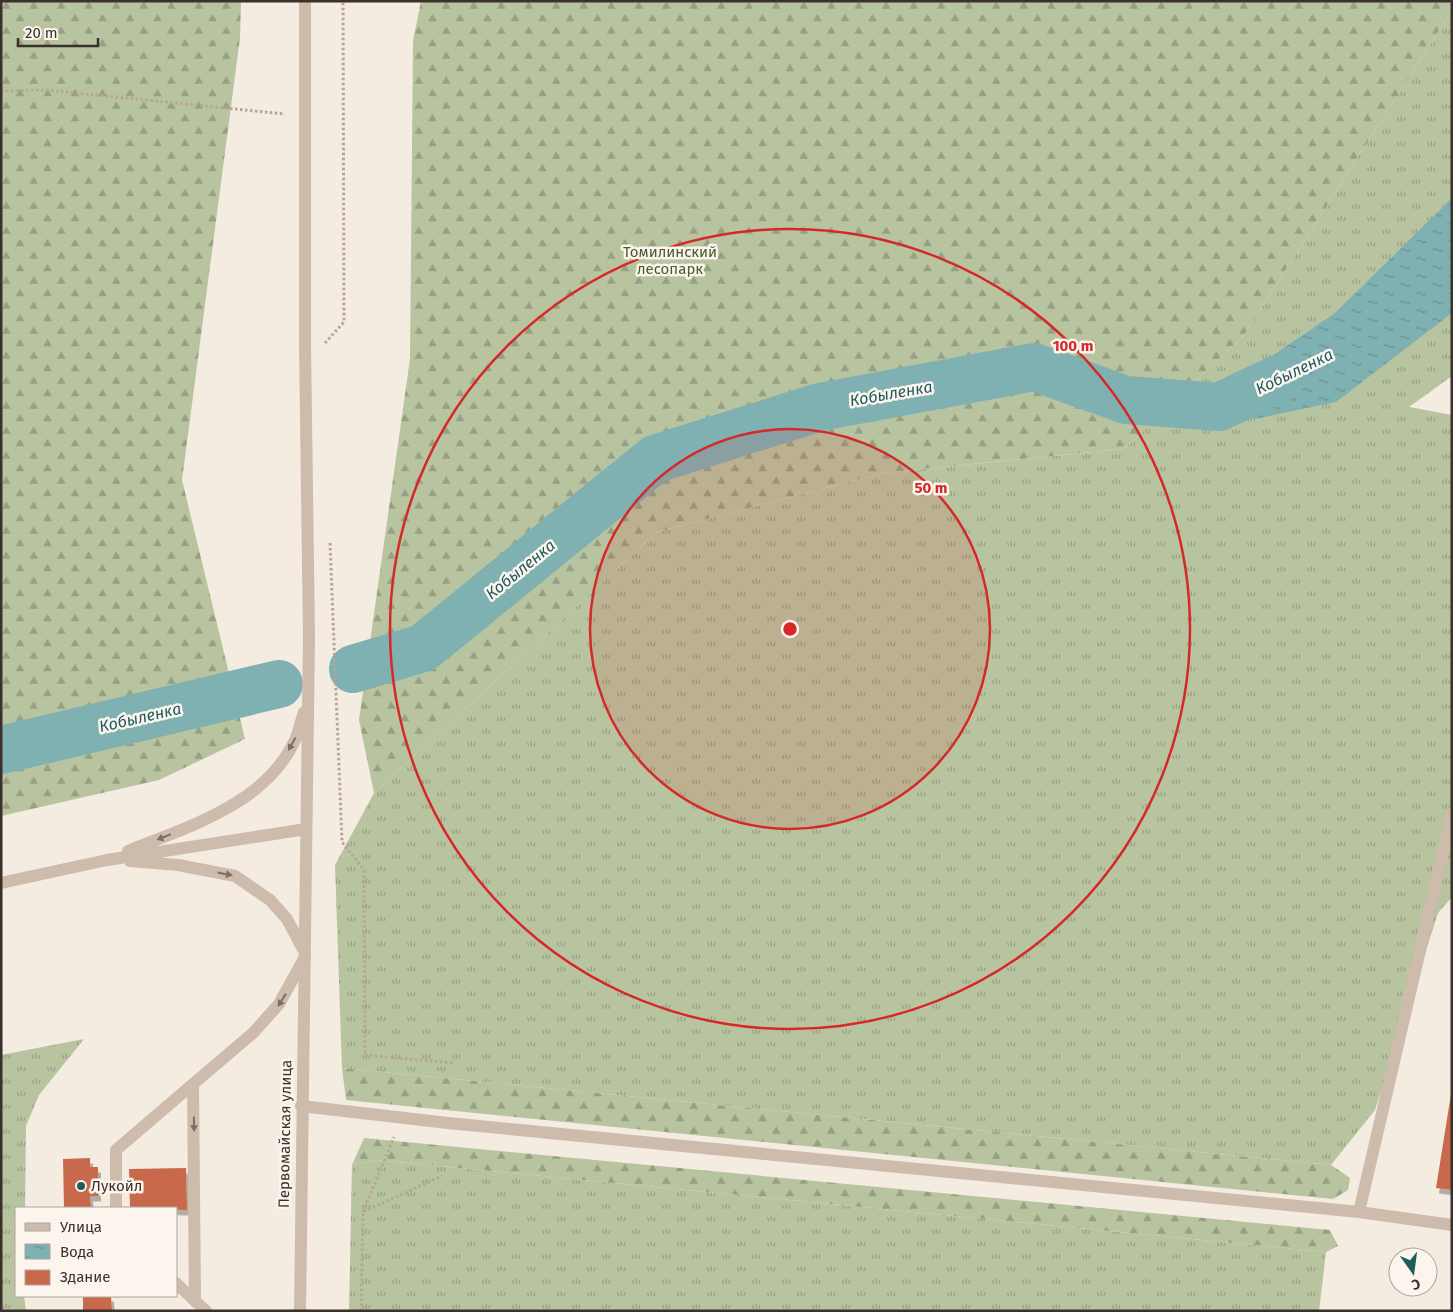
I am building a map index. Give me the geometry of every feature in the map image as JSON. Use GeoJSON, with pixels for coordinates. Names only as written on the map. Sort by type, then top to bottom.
{"type":"FeatureCollection","features":[{"type":"Feature","properties":{"kind":"street","name":"Первомайская улица"},"geometry":{"type":"LineString","coordinates":[[300,1311],[301,1106],[306,956],[308,698],[305,1]]}},
{"type":"Feature","properties":{"kind":"street"},"geometry":{"type":"LineString","coordinates":[[107,860],[210,818],[258,788],[281,763],[296,738],[308,698]]}},
{"type":"Feature","properties":{"kind":"street"},"geometry":{"type":"LineString","coordinates":[[1359,1212],[1452,813]]}},
{"type":"Feature","properties":{"kind":"street"},"geometry":{"type":"LineString","coordinates":[[1,883],[107,860],[306,828]]}},
{"type":"Feature","properties":{"kind":"street"},"geometry":{"type":"LineString","coordinates":[[107,860],[178,865],[235,876],[270,900],[287,920],[306,956],[279,1004],[253,1032],[116,1150],[116,1207]]}},
{"type":"Feature","properties":{"kind":"street"},"geometry":{"type":"LineString","coordinates":[[193,1084],[196,1301]]}},
{"type":"Feature","properties":{"kind":"street"},"geometry":{"type":"LineString","coordinates":[[301,1106],[401,1118],[1359,1212],[1452,1225]]}},
{"type":"Feature","properties":{"kind":"street"},"geometry":{"type":"LineString","coordinates":[[178,1284],[206,1311]]}},
{"type":"Feature","properties":{"kind":"path"},"geometry":{"type":"LineString","coordinates":[[323,344],[344,322],[343,1]]}},
{"type":"Feature","properties":{"kind":"path"},"geometry":{"type":"LineString","coordinates":[[1,91],[45,90],[305,116]]}},
{"type":"Feature","properties":{"kind":"path"},"geometry":{"type":"LineString","coordinates":[[330,533],[342,842],[364,870],[365,1055],[453,1064]]}},
{"type":"Feature","properties":{"kind":"path"},"geometry":{"type":"LineString","coordinates":[[361,1311],[363,1212],[401,1118]]}},
{"type":"Feature","properties":{"kind":"path"},"geometry":{"type":"LineString","coordinates":[[363,1212],[442,1176]]}},
{"type":"Feature","properties":{"kind":"green space"},"geometry":{"type":"Polygon","coordinates":[[[1,1],[241,1],[240,38],[182,480],[245,739],[159,780],[1,816],[1,1]]]}},
{"type":"Feature","properties":{"kind":"green space","name":"Томилинский лесопарк"},"geometry":{"type":"Polygon","coordinates":[[[421,1],[1452,1],[1452,10],[1244,335],[1124,449],[883,473],[657,532],[374,793],[359,720],[410,359],[413,41],[421,1]]]}},
{"type":"Feature","properties":{"kind":"green space"},"geometry":{"type":"Polygon","coordinates":[[[1452,10],[1452,376],[1409,407],[1452,415],[1452,897],[1438,913],[1375,1110],[1331,1165],[342,1068],[335,865],[374,793],[657,532],[883,473],[1124,449],[1244,335],[1452,10]]]}},
{"type":"Feature","properties":{"kind":"green space"},"geometry":{"type":"Polygon","coordinates":[[[84,1039],[39,1095],[26,1126],[25,1207],[15,1207],[15,1297],[24,1297],[26,1311],[1,1311],[1,1055],[84,1039]]]}},
{"type":"Feature","properties":{"kind":"green space"},"geometry":{"type":"Polygon","coordinates":[[[342,1068],[1331,1165],[1350,1178],[1348,1190],[1333,1199],[346,1100],[342,1068]]]}},
{"type":"Feature","properties":{"kind":"green space"},"geometry":{"type":"Polygon","coordinates":[[[364,1138],[1330,1230],[1338,1246],[1326,1252],[377,1160],[352,1165],[364,1138]]]}},
{"type":"Feature","properties":{"kind":"green space"},"geometry":{"type":"Polygon","coordinates":[[[377,1160],[1326,1252],[1319,1311],[349,1311],[352,1165],[377,1160]]]}},
{"type":"Feature","properties":{"kind":"water"},"geometry":{"type":"Polygon","coordinates":[[[1452,198],[1452,313],[1336,402],[1255,419],[1219,407],[1254,368],[1335,313],[1452,198]]]}},
{"type":"Feature","properties":{"kind":"building"},"geometry":{"type":"Polygon","coordinates":[[[1452,1094],[1452,1190],[1436,1188],[1452,1094]]]}},
{"type":"Feature","properties":{"kind":"building"},"geometry":{"type":"Polygon","coordinates":[[[90,1158],[90,1167],[98,1167],[98,1196],[90,1196],[91,1207],[64,1207],[63,1159],[90,1158]]]}},
{"type":"Feature","properties":{"kind":"building"},"geometry":{"type":"Polygon","coordinates":[[[186,1168],[187,1210],[178,1210],[178,1207],[130,1207],[129,1169],[186,1168]]]}},
{"type":"Feature","properties":{"kind":"building"},"geometry":{"type":"Polygon","coordinates":[[[83,1297],[111,1297],[112,1311],[83,1311],[83,1297]]]}},
{"type":"Feature","properties":{"kind":"waterway","name":"Кобыленка"},"geometry":{"type":"LineString","coordinates":[[353,669],[423,648],[655,459],[820,407],[1034,367],[1126,400],[1219,407],[1278,379]]}},
{"type":"Feature","properties":{"kind":"waterway","name":"Кобыленка"},"geometry":{"type":"LineString","coordinates":[[1,750],[279,684]]}},
{"type":"Feature","properties":{"kind":"place","name":"Лукойл"},"geometry":{"type":"Point","coordinates":[81,1186]}}]}
